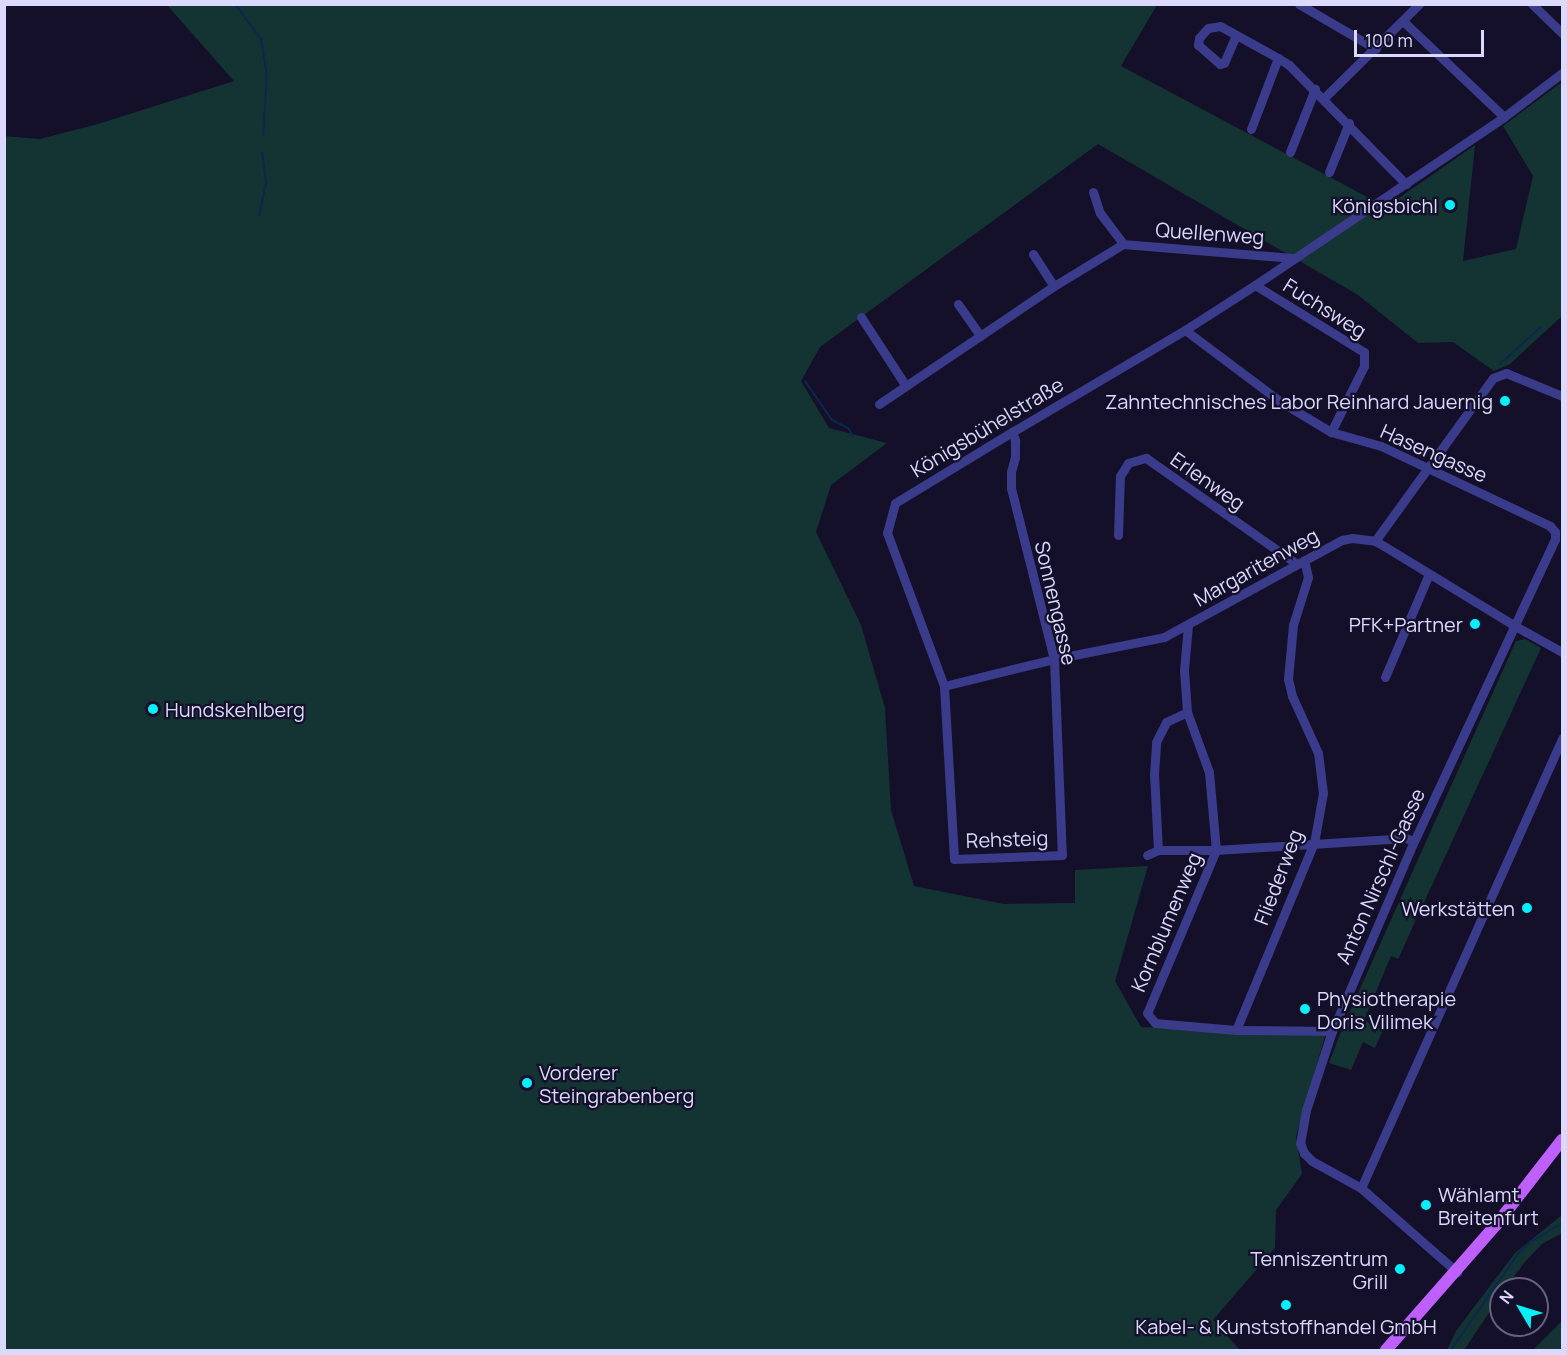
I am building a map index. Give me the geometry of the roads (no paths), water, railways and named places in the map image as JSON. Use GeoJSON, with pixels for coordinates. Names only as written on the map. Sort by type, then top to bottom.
{"type":"FeatureCollection","features":[{"type":"Feature","properties":{"kind":"main road"},"geometry":{"type":"LineString","coordinates":[[1386,1350],[1457,1272],[1563,1140]]}},
{"type":"Feature","properties":{"kind":"street"},"geometry":{"type":"LineString","coordinates":[[1299,4],[1376,49]]}},
{"type":"Feature","properties":{"kind":"street"},"geometry":{"type":"LineString","coordinates":[[1324,98],[1419,4]]}},
{"type":"Feature","properties":{"kind":"street"},"geometry":{"type":"LineString","coordinates":[[1532,4],[1563,33]]}},
{"type":"Feature","properties":{"kind":"street"},"geometry":{"type":"LineString","coordinates":[[1403,21],[1504,117]]}},
{"type":"Feature","properties":{"kind":"street"},"geometry":{"type":"LineString","coordinates":[[1236,35],[1224,63],[1220,64],[1198,45],[1199,38],[1213,25],[1236,35],[1278,58],[1315,89],[1407,184]]}},
{"type":"Feature","properties":{"kind":"street"},"geometry":{"type":"LineString","coordinates":[[1251,129],[1278,58]]}},
{"type":"Feature","properties":{"kind":"street","name":"Königsbühelstraße"},"geometry":{"type":"LineString","coordinates":[[954,859],[944,686],[887,533],[895,503],[1185,330],[1255,285],[1407,184],[1563,73]]}},
{"type":"Feature","properties":{"kind":"street"},"geometry":{"type":"LineString","coordinates":[[1290,152],[1315,89]]}},
{"type":"Feature","properties":{"kind":"street"},"geometry":{"type":"LineString","coordinates":[[1329,172],[1349,123]]}},
{"type":"Feature","properties":{"kind":"street"},"geometry":{"type":"LineString","coordinates":[[879,404],[1054,286],[1123,244],[1100,213],[1093,192]]}},
{"type":"Feature","properties":{"kind":"street","name":"Quellenweg"},"geometry":{"type":"LineString","coordinates":[[1123,244],[1295,258]]}},
{"type":"Feature","properties":{"kind":"street"},"geometry":{"type":"LineString","coordinates":[[1033,254],[1054,286]]}},
{"type":"Feature","properties":{"kind":"street","name":"Fuchsweg"},"geometry":{"type":"LineString","coordinates":[[1255,285],[1364,352],[1364,366],[1331,432]]}},
{"type":"Feature","properties":{"kind":"street"},"geometry":{"type":"LineString","coordinates":[[958,304],[980,336]]}},
{"type":"Feature","properties":{"kind":"street"},"geometry":{"type":"LineString","coordinates":[[861,317],[906,386]]}},
{"type":"Feature","properties":{"kind":"street","name":"Hasengasse"},"geometry":{"type":"LineString","coordinates":[[1185,330],[1281,402],[1331,432],[1381,446],[1550,526],[1555,532],[1555,539],[1515,626]]}},
{"type":"Feature","properties":{"kind":"street"},"geometry":{"type":"LineString","coordinates":[[1375,542],[1482,392],[1500,374],[1519,377],[1563,396]]}},
{"type":"Feature","properties":{"kind":"street","name":"Sonnengasse"},"geometry":{"type":"LineString","coordinates":[[1012,432],[1016,440],[1011,489],[1054,659],[1062,855]]}},
{"type":"Feature","properties":{"kind":"street","name":"Erlenweg"},"geometry":{"type":"LineString","coordinates":[[1118,535],[1120,476],[1128,463],[1146,458],[1301,562]]}},
{"type":"Feature","properties":{"kind":"street","name":"Margaritenweg"},"geometry":{"type":"LineString","coordinates":[[944,686],[1054,659],[1164,637],[1342,540],[1352,538],[1375,542],[1563,652]]}},
{"type":"Feature","properties":{"kind":"street","name":"Fliederweg"},"geometry":{"type":"LineString","coordinates":[[1236,1030],[1314,843],[1323,793],[1320,759],[1292,696],[1288,668],[1293,626],[1308,577],[1301,562]]}},
{"type":"Feature","properties":{"kind":"street"},"geometry":{"type":"LineString","coordinates":[[1384,677],[1429,574]]}},
{"type":"Feature","properties":{"kind":"street","name":"Kornblumenweg"},"geometry":{"type":"LineString","coordinates":[[1188,625],[1184,669],[1187,712],[1209,772],[1216,850],[1147,1013],[1155,1023],[1236,1030],[1332,1031]]}},
{"type":"Feature","properties":{"kind":"street","name":"Anton Nirschl-Gasse"},"geometry":{"type":"LineString","coordinates":[[1457,1272],[1361,1188],[1312,1161],[1304,1153],[1300,1143],[1306,1110],[1332,1031],[1414,841],[1515,626]]}},
{"type":"Feature","properties":{"kind":"street"},"geometry":{"type":"LineString","coordinates":[[1158,850],[1154,774],[1156,742],[1166,722],[1187,712]]}},
{"type":"Feature","properties":{"kind":"street"},"geometry":{"type":"LineString","coordinates":[[1361,1188],[1559,756],[1563,738]]}},
{"type":"Feature","properties":{"kind":"street"},"geometry":{"type":"LineString","coordinates":[[1147,855],[1158,850],[1216,850],[1405,838],[1414,841]]}},
{"type":"Feature","properties":{"kind":"street","name":"Rehsteig"},"geometry":{"type":"LineString","coordinates":[[954,859],[1062,855]]}},
{"type":"Feature","properties":{"kind":"waterway"},"geometry":{"type":"LineString","coordinates":[[235,4],[261,39],[267,75],[263,135]]}},
{"type":"Feature","properties":{"kind":"waterway"},"geometry":{"type":"LineString","coordinates":[[259,216],[266,184],[262,152]]}},
{"type":"Feature","properties":{"kind":"waterway"},"geometry":{"type":"LineString","coordinates":[[1500,364],[1541,327]]}},
{"type":"Feature","properties":{"kind":"waterway"},"geometry":{"type":"LineString","coordinates":[[805,381],[832,420],[848,428],[853,436]]}},
{"type":"Feature","properties":{"kind":"waterway"},"geometry":{"type":"LineString","coordinates":[[1451,1350],[1518,1254],[1529,1243],[1562,1223]]}},
{"type":"Feature","properties":{"kind":"place","name":"Königsbichl"},"geometry":{"type":"Point","coordinates":[1450,205]}},
{"type":"Feature","properties":{"kind":"place","name":"Zahntechnisches Labor Reinhard Jauernig"},"geometry":{"type":"Point","coordinates":[1505,401]}},
{"type":"Feature","properties":{"kind":"place","name":"PFK+Partner"},"geometry":{"type":"Point","coordinates":[1475,624]}},
{"type":"Feature","properties":{"kind":"place","name":"Hundskehlberg"},"geometry":{"type":"Point","coordinates":[153,709]}},
{"type":"Feature","properties":{"kind":"place","name":"Werkstätten"},"geometry":{"type":"Point","coordinates":[1527,908]}},
{"type":"Feature","properties":{"kind":"place","name":"Physiotherapie Doris Vilimek"},"geometry":{"type":"Point","coordinates":[1305,1009]}},
{"type":"Feature","properties":{"kind":"place","name":"Vorderer Steingrabenberg"},"geometry":{"type":"Point","coordinates":[527,1083]}},
{"type":"Feature","properties":{"kind":"place","name":"Wählamt Breitenfurt"},"geometry":{"type":"Point","coordinates":[1426,1205]}},
{"type":"Feature","properties":{"kind":"place","name":"Tenniszentrum Grill"},"geometry":{"type":"Point","coordinates":[1400,1269]}},
{"type":"Feature","properties":{"kind":"place","name":"Kabel- & Kunststoffhandel GmbH"},"geometry":{"type":"Point","coordinates":[1286,1305]}}]}
